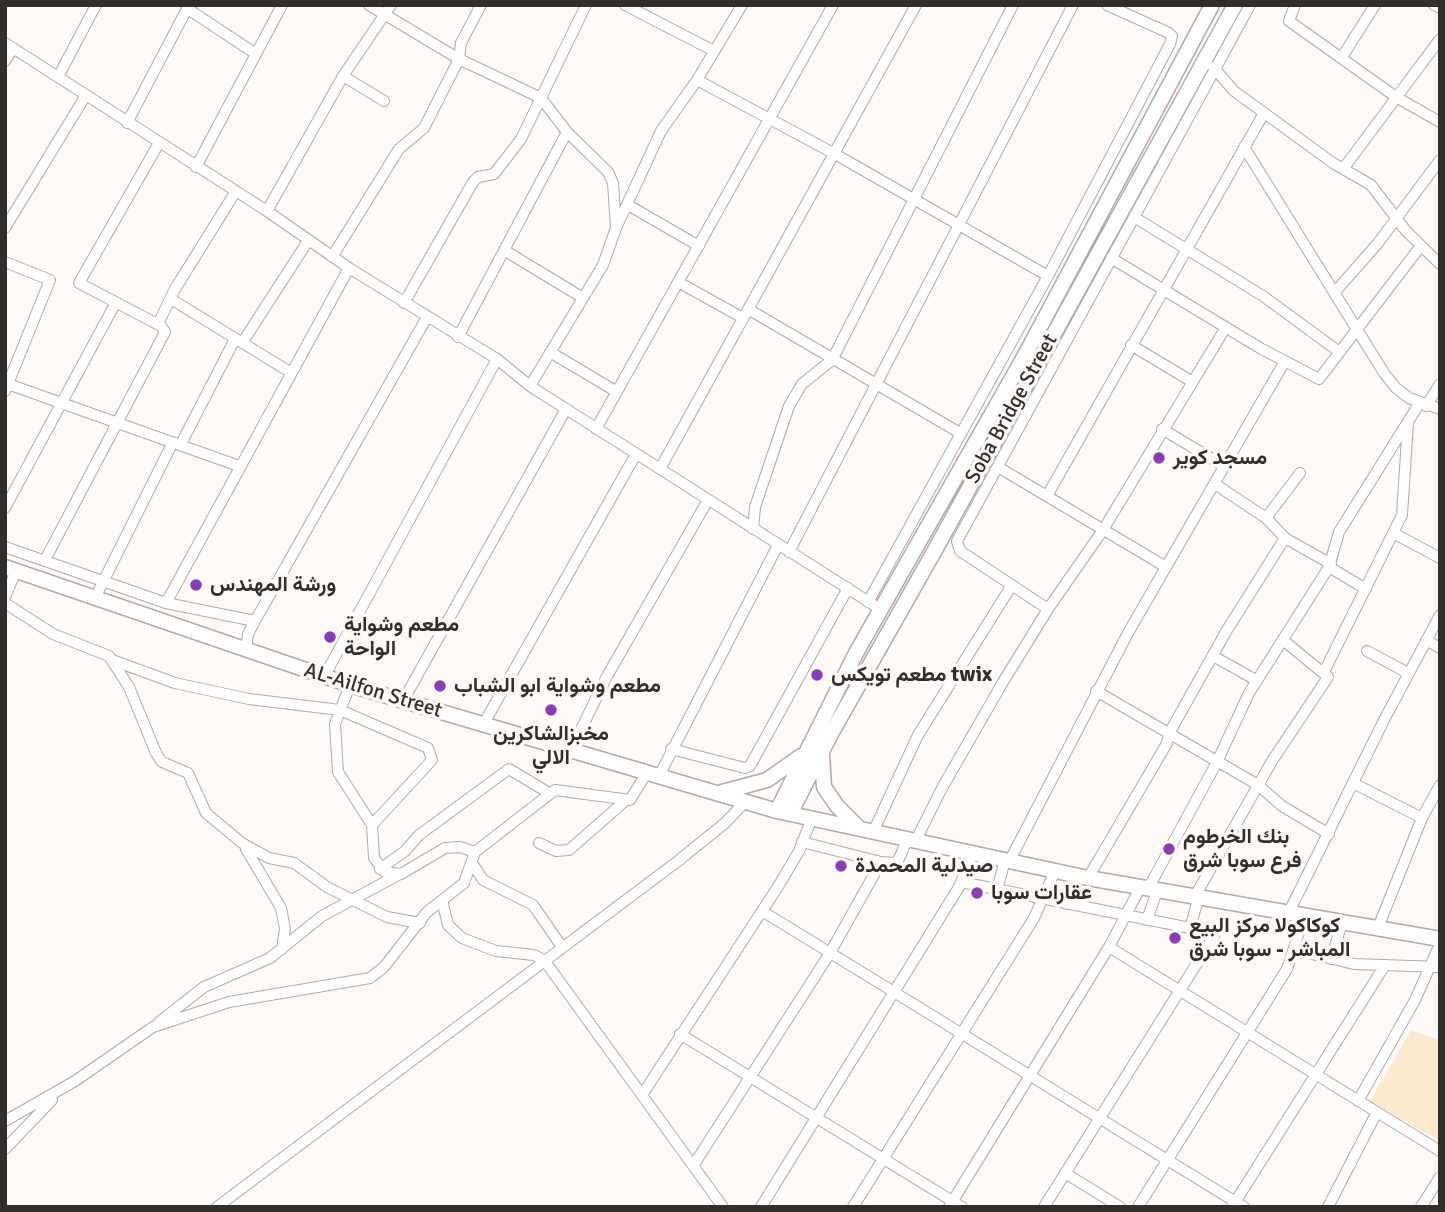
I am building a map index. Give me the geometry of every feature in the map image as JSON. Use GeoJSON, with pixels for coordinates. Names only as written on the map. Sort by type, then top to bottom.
{"type":"FeatureCollection","features":[{"type":"Feature","properties":{"kind":"highway","name":"Soba Bridge Street"},"geometry":{"type":"LineString","coordinates":[[784,812],[804,752],[874,606],[920,543],[1212,5]]}},
{"type":"Feature","properties":{"kind":"highway","name":"Soba Bridge Street"},"geometry":{"type":"LineString","coordinates":[[784,812],[822,752],[1210,63],[1235,5]]}},
{"type":"Feature","properties":{"kind":"highway"},"geometry":{"type":"LineString","coordinates":[[920,543],[935,550]]}},
{"type":"Feature","properties":{"kind":"highway","name":"AL-Ailfon Street"},"geometry":{"type":"LineString","coordinates":[[11,569],[324,677],[570,752],[784,812],[1055,872],[1440,942]]}},
{"type":"Feature","properties":{"kind":"highway"},"geometry":{"type":"LineString","coordinates":[[719,793],[766,780],[804,752]]}},
{"type":"Feature","properties":{"kind":"highway"},"geometry":{"type":"LineString","coordinates":[[822,752],[824,787],[837,806],[867,829]]}},
{"type":"Feature","properties":{"kind":"street"},"geometry":{"type":"LineString","coordinates":[[58,77],[96,5]]}},
{"type":"Feature","properties":{"kind":"street"},"geometry":{"type":"LineString","coordinates":[[196,167],[282,5]]}},
{"type":"Feature","properties":{"kind":"street"},"geometry":{"type":"LineString","coordinates":[[369,5],[459,59],[541,98],[567,132],[608,172],[613,183],[616,228]]}},
{"type":"Feature","properties":{"kind":"street"},"geometry":{"type":"LineString","coordinates":[[267,211],[343,76],[391,5]]}},
{"type":"Feature","properties":{"kind":"street"},"geometry":{"type":"LineString","coordinates":[[332,257],[399,149],[424,128],[459,59],[461,43],[481,5]]}},
{"type":"Feature","properties":{"kind":"street"},"geometry":{"type":"LineString","coordinates":[[404,303],[473,182],[500,169],[521,139],[586,5]]}},
{"type":"Feature","properties":{"kind":"street"},"geometry":{"type":"LineString","coordinates":[[625,5],[714,51]]}},
{"type":"Feature","properties":{"kind":"street"},"geometry":{"type":"LineString","coordinates":[[530,386],[603,265],[616,228],[661,131],[697,80],[742,5]]}},
{"type":"Feature","properties":{"kind":"street"},"geometry":{"type":"LineString","coordinates":[[596,429],[832,5]]}},
{"type":"Feature","properties":{"kind":"street"},"geometry":{"type":"LineString","coordinates":[[660,469],[916,5]]}},
{"type":"Feature","properties":{"kind":"street"},"geometry":{"type":"LineString","coordinates":[[753,529],[755,508],[789,406],[802,384],[832,360],[1013,5]]}},
{"type":"Feature","properties":{"kind":"street"},"geometry":{"type":"LineString","coordinates":[[789,552],[1073,5]]}},
{"type":"Feature","properties":{"kind":"street"},"geometry":{"type":"LineString","coordinates":[[5,61],[9,46],[267,211],[349,268],[497,359],[530,386],[596,429],[874,606],[960,433],[1048,276],[1171,40],[1172,36],[1166,31],[1107,5]]}},
{"type":"Feature","properties":{"kind":"street"},"geometry":{"type":"LineString","coordinates":[[1048,609],[956,547],[1134,217],[1210,63],[1250,5]]}},
{"type":"Feature","properties":{"kind":"street"},"geometry":{"type":"LineString","coordinates":[[1295,5],[1287,20],[1396,97],[1440,122]]}},
{"type":"Feature","properties":{"kind":"street"},"geometry":{"type":"LineString","coordinates":[[1342,57],[1375,5]]}},
{"type":"Feature","properties":{"kind":"street"},"geometry":{"type":"LineString","coordinates":[[1434,5],[1440,8]]}},
{"type":"Feature","properties":{"kind":"street"},"geometry":{"type":"LineString","coordinates":[[127,123],[188,7],[256,54]]}},
{"type":"Feature","properties":{"kind":"street"},"geometry":{"type":"LineString","coordinates":[[1343,169],[1440,39]]}},
{"type":"Feature","properties":{"kind":"street"},"geometry":{"type":"LineString","coordinates":[[1210,63],[1234,91],[1374,188],[1420,247],[1440,264]]}},
{"type":"Feature","properties":{"kind":"street"},"geometry":{"type":"LineString","coordinates":[[343,76],[384,101]]}},
{"type":"Feature","properties":{"kind":"street"},"geometry":{"type":"LineString","coordinates":[[697,80],[835,154],[1048,276]]}},
{"type":"Feature","properties":{"kind":"street"},"geometry":{"type":"LineString","coordinates":[[5,228],[86,95]]}},
{"type":"Feature","properties":{"kind":"street"},"geometry":{"type":"LineString","coordinates":[[1047,496],[1264,113]]}},
{"type":"Feature","properties":{"kind":"street"},"geometry":{"type":"LineString","coordinates":[[458,337],[567,132]]}},
{"type":"Feature","properties":{"kind":"street"},"geometry":{"type":"LineString","coordinates":[[45,560],[165,332],[158,324],[81,286],[79,281],[159,143]]}},
{"type":"Feature","properties":{"kind":"street"},"geometry":{"type":"LineString","coordinates":[[1244,147],[1396,388],[1423,405],[1440,409]]}},
{"type":"Feature","properties":{"kind":"street"},"geometry":{"type":"LineString","coordinates":[[1335,292],[1396,219],[1440,160]]}},
{"type":"Feature","properties":{"kind":"street"},"geometry":{"type":"LineString","coordinates":[[158,324],[236,191]]}},
{"type":"Feature","properties":{"kind":"street"},"geometry":{"type":"LineString","coordinates":[[628,205],[699,246]]}},
{"type":"Feature","properties":{"kind":"street"},"geometry":{"type":"LineString","coordinates":[[1134,217],[1263,296],[1338,351]]}},
{"type":"Feature","properties":{"kind":"street"},"geometry":{"type":"LineString","coordinates":[[95,598],[177,443],[239,341],[308,241]]}},
{"type":"Feature","properties":{"kind":"street"},"geometry":{"type":"LineString","coordinates":[[1111,258],[1319,379],[1420,247]]}},
{"type":"Feature","properties":{"kind":"street"},"geometry":{"type":"LineString","coordinates":[[504,250],[583,299]]}},
{"type":"Feature","properties":{"kind":"street"},"geometry":{"type":"LineString","coordinates":[[5,262],[50,280],[6,386],[60,401],[239,466]]}},
{"type":"Feature","properties":{"kind":"street"},"geometry":{"type":"LineString","coordinates":[[166,603],[349,268]]}},
{"type":"Feature","properties":{"kind":"street"},"geometry":{"type":"LineString","coordinates":[[678,282],[746,314],[877,384],[960,433]]}},
{"type":"Feature","properties":{"kind":"street"},"geometry":{"type":"LineString","coordinates":[[171,299],[290,372]]}},
{"type":"Feature","properties":{"kind":"street"},"geometry":{"type":"LineString","coordinates":[[5,508],[60,401],[115,304]]}},
{"type":"Feature","properties":{"kind":"street"},"geometry":{"type":"LineString","coordinates":[[246,651],[248,634],[255,621],[427,317]]}},
{"type":"Feature","properties":{"kind":"street"},"geometry":{"type":"LineString","coordinates":[[802,842],[881,862],[897,863],[1048,609],[1103,530],[1226,327]]}},
{"type":"Feature","properties":{"kind":"street"},"geometry":{"type":"LineString","coordinates":[[1131,345],[1191,381]]}},
{"type":"Feature","properties":{"kind":"street"},"geometry":{"type":"LineString","coordinates":[[550,352],[617,391]]}},
{"type":"Feature","properties":{"kind":"street"},"geometry":{"type":"LineString","coordinates":[[324,677],[497,359]]}},
{"type":"Feature","properties":{"kind":"street"},"geometry":{"type":"LineString","coordinates":[[997,890],[1008,860],[1096,691],[1285,361]]}},
{"type":"Feature","properties":{"kind":"street"},"geometry":{"type":"LineString","coordinates":[[680,1034],[954,1205],[1125,916],[1148,889],[1217,762],[1256,680],[1330,566],[1337,536],[1408,422],[1440,384]]}},
{"type":"Feature","properties":{"kind":"street"},"geometry":{"type":"LineString","coordinates":[[402,701],[566,409]]}},
{"type":"Feature","properties":{"kind":"street"},"geometry":{"type":"LineString","coordinates":[[1324,672],[1395,534],[1405,503],[1408,422]]}},
{"type":"Feature","properties":{"kind":"street"},"geometry":{"type":"LineString","coordinates":[[1162,429],[1224,466]]}},
{"type":"Feature","properties":{"kind":"street"},"geometry":{"type":"LineString","coordinates":[[483,725],[636,454]]}},
{"type":"Feature","properties":{"kind":"street"},"geometry":{"type":"LineString","coordinates":[[998,467],[1166,567]]}},
{"type":"Feature","properties":{"kind":"street"},"geometry":{"type":"LineString","coordinates":[[1266,518],[1300,473]]}},
{"type":"Feature","properties":{"kind":"street"},"geometry":{"type":"LineString","coordinates":[[1214,484],[1266,518],[1285,538],[1366,589]]}},
{"type":"Feature","properties":{"kind":"street"},"geometry":{"type":"LineString","coordinates":[[570,752],[615,660],[708,500]]}},
{"type":"Feature","properties":{"kind":"street"},"geometry":{"type":"LineString","coordinates":[[1395,534],[1440,558]]}},
{"type":"Feature","properties":{"kind":"street"},"geometry":{"type":"LineString","coordinates":[[1067,904],[1285,538]]}},
{"type":"Feature","properties":{"kind":"street"},"geometry":{"type":"LineString","coordinates":[[540,843],[556,851],[569,850],[636,794],[652,776],[671,749],[778,545]]}},
{"type":"Feature","properties":{"kind":"street"},"geometry":{"type":"LineString","coordinates":[[5,547],[166,603],[255,621]]}},
{"type":"Feature","properties":{"kind":"street"},"geometry":{"type":"LineString","coordinates":[[5,597],[11,569]]}},
{"type":"Feature","properties":{"kind":"street"},"geometry":{"type":"LineString","coordinates":[[867,829],[918,735],[1012,585]]}},
{"type":"Feature","properties":{"kind":"street"},"geometry":{"type":"LineString","coordinates":[[671,749],[745,768],[750,766],[848,588]]}},
{"type":"Feature","properties":{"kind":"street"},"geometry":{"type":"LineString","coordinates":[[5,603],[53,634],[99,650],[112,660],[176,683],[249,699],[340,710],[422,744],[432,753],[427,765],[372,825]]}},
{"type":"Feature","properties":{"kind":"street"},"geometry":{"type":"LineString","coordinates":[[1288,915],[1408,673],[1440,615]]}},
{"type":"Feature","properties":{"kind":"street"},"geometry":{"type":"LineString","coordinates":[[1190,929],[1196,898],[1258,785],[1328,678],[1283,640]]}},
{"type":"Feature","properties":{"kind":"street"},"geometry":{"type":"LineString","coordinates":[[1426,640],[1440,648]]}},
{"type":"Feature","properties":{"kind":"street"},"geometry":{"type":"LineString","coordinates":[[1367,651],[1408,673]]}},
{"type":"Feature","properties":{"kind":"street"},"geometry":{"type":"LineString","coordinates":[[1213,656],[1256,680]]}},
{"type":"Feature","properties":{"kind":"street"},"geometry":{"type":"LineString","coordinates":[[112,660],[136,701],[137,711],[156,753],[162,762],[188,773],[206,813],[242,843],[269,858],[294,863],[327,887],[387,917],[420,923]]}},
{"type":"Feature","properties":{"kind":"street"},"geometry":{"type":"LineString","coordinates":[[350,685],[335,724],[338,772],[372,825],[374,859],[380,869],[401,874]]}},
{"type":"Feature","properties":{"kind":"street"},"geometry":{"type":"LineString","coordinates":[[1096,691],[1258,785],[1282,806],[1329,834]]}},
{"type":"Feature","properties":{"kind":"street"},"geometry":{"type":"LineString","coordinates":[[380,869],[405,851],[419,835],[509,769],[549,793]]}},
{"type":"Feature","properties":{"kind":"street"},"geometry":{"type":"LineString","coordinates":[[1353,783],[1422,818]]}},
{"type":"Feature","properties":{"kind":"street"},"geometry":{"type":"LineString","coordinates":[[1377,930],[1422,818],[1440,785]]}},
{"type":"Feature","properties":{"kind":"street"},"geometry":{"type":"LineString","coordinates":[[153,1027],[218,1004],[370,978],[384,967],[442,900],[464,883],[474,858],[549,793],[562,789],[625,801]]}},
{"type":"Feature","properties":{"kind":"street"},"geometry":{"type":"LineString","coordinates":[[217,1207],[678,861],[746,802]]}},
{"type":"Feature","properties":{"kind":"street"},"geometry":{"type":"LineString","coordinates":[[642,1095],[762,911],[802,842],[812,818]]}},
{"type":"Feature","properties":{"kind":"street"},"geometry":{"type":"LineString","coordinates":[[242,843],[281,908],[285,929],[282,949]]}},
{"type":"Feature","properties":{"kind":"street"},"geometry":{"type":"LineString","coordinates":[[5,1121],[59,1091],[153,1027],[204,987],[228,974],[257,965],[282,949],[322,916],[446,848],[460,847],[474,858],[480,878],[533,905],[562,947]]}},
{"type":"Feature","properties":{"kind":"street"},"geometry":{"type":"LineString","coordinates":[[761,1207],[961,882],[973,853]]}},
{"type":"Feature","properties":{"kind":"street"},"geometry":{"type":"LineString","coordinates":[[693,1166],[830,953],[881,862]]}},
{"type":"Feature","properties":{"kind":"street"},"geometry":{"type":"LineString","coordinates":[[853,1207],[1044,899],[1055,872]]}},
{"type":"Feature","properties":{"kind":"street"},"geometry":{"type":"LineString","coordinates":[[961,882],[1212,933],[1214,938],[1098,1117],[1044,1207]]}},
{"type":"Feature","properties":{"kind":"street"},"geometry":{"type":"LineString","coordinates":[[1147,920],[1148,889]]}},
{"type":"Feature","properties":{"kind":"street"},"geometry":{"type":"LineString","coordinates":[[442,900],[448,925],[463,938],[496,951],[534,955],[544,960],[723,1207]]}},
{"type":"Feature","properties":{"kind":"street"},"geometry":{"type":"LineString","coordinates":[[762,911],[1167,1159],[1237,1205],[1385,965]]}},
{"type":"Feature","properties":{"kind":"street"},"geometry":{"type":"LineString","coordinates":[[1138,1207],[1287,968],[1304,917]]}},
{"type":"Feature","properties":{"kind":"street"},"geometry":{"type":"LineString","coordinates":[[1331,959],[1342,923]]}},
{"type":"Feature","properties":{"kind":"street"},"geometry":{"type":"LineString","coordinates":[[1358,1101],[1435,967],[1440,942]]}},
{"type":"Feature","properties":{"kind":"street"},"geometry":{"type":"LineString","coordinates":[[1109,947],[1440,1151]]}},
{"type":"Feature","properties":{"kind":"street"},"geometry":{"type":"LineString","coordinates":[[1295,950],[1331,959],[1435,967]]}},
{"type":"Feature","properties":{"kind":"street"},"geometry":{"type":"LineString","coordinates":[[5,1149],[59,1091]]}},
{"type":"Feature","properties":{"kind":"street"},"geometry":{"type":"LineString","coordinates":[[1328,1207],[1377,1112]]}},
{"type":"Feature","properties":{"kind":"street"},"geometry":{"type":"LineString","coordinates":[[1065,1173],[1120,1207]]}},
{"type":"Feature","properties":{"kind":"street"},"geometry":{"type":"LineString","coordinates":[[1421,1207],[1440,1177]]}},
{"type":"Feature","properties":{"kind":"shaded area"},"geometry":{"type":"Polygon","coordinates":[[[1411,1030],[1440,1040],[1440,1141],[1370,1101],[1411,1030]]]}},
{"type":"Feature","properties":{"kind":"place","name":"مسجد كوير"},"geometry":{"type":"Point","coordinates":[1159,458]}},
{"type":"Feature","properties":{"kind":"place","name":"ورشة المهندس"},"geometry":{"type":"Point","coordinates":[196,585]}},
{"type":"Feature","properties":{"kind":"place","name":"مطعم وشواية الواحة"},"geometry":{"type":"Point","coordinates":[330,637]}},
{"type":"Feature","properties":{"kind":"place","name":"مطعم تويكس twix"},"geometry":{"type":"Point","coordinates":[817,675]}},
{"type":"Feature","properties":{"kind":"place","name":"مطعم وشواية ابو الشباب"},"geometry":{"type":"Point","coordinates":[440,686]}},
{"type":"Feature","properties":{"kind":"place","name":"مخبزالشاكرين الالي"},"geometry":{"type":"Point","coordinates":[551,710]}},
{"type":"Feature","properties":{"kind":"place","name":"بنك الخرطوم فرع سوبا شرق"},"geometry":{"type":"Point","coordinates":[1169,849]}},
{"type":"Feature","properties":{"kind":"place","name":"صيدلية المحمدة"},"geometry":{"type":"Point","coordinates":[841,866]}},
{"type":"Feature","properties":{"kind":"place","name":"عقارات سوبا"},"geometry":{"type":"Point","coordinates":[977,893]}},
{"type":"Feature","properties":{"kind":"place","name":"كوكاكولا مركز البيع المباشر - سوبا شرق"},"geometry":{"type":"Point","coordinates":[1175,938]}}]}
